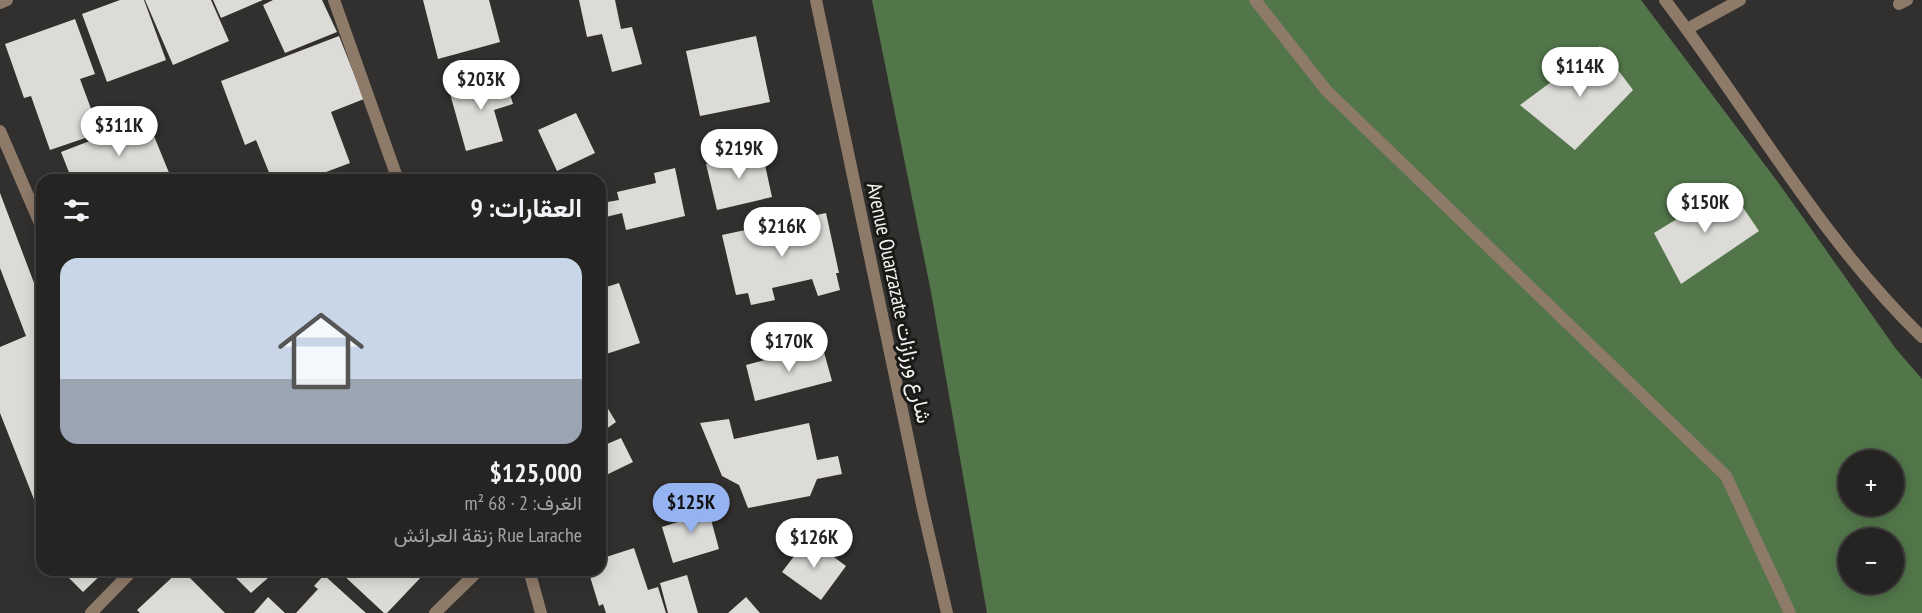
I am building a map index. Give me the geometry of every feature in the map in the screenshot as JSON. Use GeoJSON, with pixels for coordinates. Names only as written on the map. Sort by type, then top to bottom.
{"type":"FeatureCollection","features":[{"type":"Feature","properties":{"kind":"street"},"geometry":{"type":"LineString","coordinates":[[0,3],[7,0]]}},
{"type":"Feature","properties":{"kind":"street"},"geometry":{"type":"LineString","coordinates":[[334,0],[396,174]]}},
{"type":"Feature","properties":{"kind":"street","name":"Avenue Ouarzazate شارع ورزازات"},"geometry":{"type":"LineString","coordinates":[[816,0],[947,613]]}},
{"type":"Feature","properties":{"kind":"street"},"geometry":{"type":"LineString","coordinates":[[1255,0],[1326,90],[1726,476],[1790,613]]}},
{"type":"Feature","properties":{"kind":"street"},"geometry":{"type":"LineString","coordinates":[[1665,0],[1688,29],[1813,210],[1859,269],[1922,337]]}},
{"type":"Feature","properties":{"kind":"street"},"geometry":{"type":"LineString","coordinates":[[1688,29],[1740,0]]}},
{"type":"Feature","properties":{"kind":"street"},"geometry":{"type":"LineString","coordinates":[[0,131],[36,214]]}},
{"type":"Feature","properties":{"kind":"street"},"geometry":{"type":"LineString","coordinates":[[91,613],[128,576]]}},
{"type":"Feature","properties":{"kind":"street"},"geometry":{"type":"LineString","coordinates":[[435,613],[473,576]]}},
{"type":"Feature","properties":{"kind":"street"},"geometry":{"type":"LineString","coordinates":[[531,576],[542,613]]}},
{"type":"Feature","properties":{"kind":"green space"},"geometry":{"type":"Polygon","coordinates":[[[872,0],[1641,0],[1780,185],[1896,349],[1922,379],[1922,613],[987,613],[931,292],[872,0]]]}},
{"type":"Feature","properties":{"kind":"building"},"geometry":{"type":"Polygon","coordinates":[[[120,0],[144,0],[166,60],[107,82],[82,14],[120,0]]]}},
{"type":"Feature","properties":{"kind":"building"},"geometry":{"type":"Polygon","coordinates":[[[145,0],[211,0],[229,41],[173,65],[145,0]]]}},
{"type":"Feature","properties":{"kind":"building"},"geometry":{"type":"Polygon","coordinates":[[[213,0],[263,0],[221,18],[213,0]]]}},
{"type":"Feature","properties":{"kind":"building"},"geometry":{"type":"Polygon","coordinates":[[[273,0],[322,0],[337,32],[285,53],[263,5],[273,0]]]}},
{"type":"Feature","properties":{"kind":"building"},"geometry":{"type":"Polygon","coordinates":[[[423,0],[489,0],[500,42],[438,59],[423,0]]]}},
{"type":"Feature","properties":{"kind":"building"},"geometry":{"type":"Polygon","coordinates":[[[579,0],[615,0],[621,29],[632,27],[642,64],[612,72],[602,34],[587,37],[579,0]]]}},
{"type":"Feature","properties":{"kind":"building"},"geometry":{"type":"Polygon","coordinates":[[[75,19],[95,74],[80,79],[100,133],[50,150],[31,96],[24,98],[5,44],[75,19]]]}},
{"type":"Feature","properties":{"kind":"building"},"geometry":{"type":"Polygon","coordinates":[[[339,36],[364,99],[331,112],[350,163],[321,174],[270,174],[256,140],[245,145],[221,81],[339,36]]]}},
{"type":"Feature","properties":{"kind":"building"},"geometry":{"type":"Polygon","coordinates":[[[756,36],[770,102],[700,116],[686,51],[756,36]]]}},
{"type":"Feature","properties":{"kind":"building"},"geometry":{"type":"Polygon","coordinates":[[[1600,46],[1633,90],[1575,150],[1520,105],[1600,46]]]}},
{"type":"Feature","properties":{"kind":"building"},"geometry":{"type":"Polygon","coordinates":[[[504,74],[513,104],[494,110],[503,141],[466,151],[449,90],[504,74]]]}},
{"type":"Feature","properties":{"kind":"building"},"geometry":{"type":"Polygon","coordinates":[[[576,113],[595,153],[557,171],[538,130],[576,113]]]}},
{"type":"Feature","properties":{"kind":"building"},"geometry":{"type":"Polygon","coordinates":[[[147,119],[170,174],[70,174],[61,152],[147,119]]]}},
{"type":"Feature","properties":{"kind":"building"},"geometry":{"type":"Polygon","coordinates":[[[762,151],[772,197],[717,210],[706,164],[762,151]]]}},
{"type":"Feature","properties":{"kind":"building"},"geometry":{"type":"Polygon","coordinates":[[[675,168],[685,216],[626,230],[622,213],[606,217],[606,202],[619,200],[617,192],[656,183],[654,173],[675,168]]]}},
{"type":"Feature","properties":{"kind":"building"},"geometry":{"type":"Polygon","coordinates":[[[1729,187],[1759,231],[1681,284],[1654,233],[1729,187]]]}},
{"type":"Feature","properties":{"kind":"building"},"geometry":{"type":"Polygon","coordinates":[[[0,193],[36,288],[36,504],[0,413],[0,347],[26,336],[0,268],[0,193]]]}},
{"type":"Feature","properties":{"kind":"building"},"geometry":{"type":"Polygon","coordinates":[[[826,213],[839,273],[836,273],[840,290],[818,296],[812,279],[772,288],[775,300],[751,305],[748,293],[736,295],[722,235],[826,213]]]}},
{"type":"Feature","properties":{"kind":"building"},"geometry":{"type":"Polygon","coordinates":[[[619,283],[640,343],[606,354],[606,287],[619,283]]]}},
{"type":"Feature","properties":{"kind":"building"},"geometry":{"type":"Polygon","coordinates":[[[822,345],[832,381],[755,401],[746,365],[822,345]]]}},
{"type":"Feature","properties":{"kind":"building"},"geometry":{"type":"Polygon","coordinates":[[[606,408],[616,422],[606,429],[606,408]]]}},
{"type":"Feature","properties":{"kind":"building"},"geometry":{"type":"Polygon","coordinates":[[[729,419],[734,439],[809,423],[817,460],[838,456],[842,474],[817,479],[810,496],[748,508],[739,485],[722,476],[700,423],[729,419]]]}},
{"type":"Feature","properties":{"kind":"building"},"geometry":{"type":"Polygon","coordinates":[[[621,438],[633,462],[606,475],[606,442],[607,444],[621,438]]]}},
{"type":"Feature","properties":{"kind":"building"},"geometry":{"type":"Polygon","coordinates":[[[706,501],[719,549],[673,563],[662,527],[687,519],[684,508],[706,501]]]}},
{"type":"Feature","properties":{"kind":"building"},"geometry":{"type":"Polygon","coordinates":[[[808,538],[846,566],[821,600],[782,572],[808,538]]]}},
{"type":"Feature","properties":{"kind":"building"},"geometry":{"type":"Polygon","coordinates":[[[634,548],[648,590],[658,587],[666,613],[606,613],[603,604],[599,606],[590,576],[606,576],[606,557],[634,548]]]}},
{"type":"Feature","properties":{"kind":"building"},"geometry":{"type":"Polygon","coordinates":[[[687,575],[698,613],[668,613],[660,583],[687,575]]]}},
{"type":"Feature","properties":{"kind":"building"},"geometry":{"type":"Polygon","coordinates":[[[67,576],[100,576],[83,592],[67,576]]]}},
{"type":"Feature","properties":{"kind":"building"},"geometry":{"type":"Polygon","coordinates":[[[174,576],[188,576],[225,613],[140,613],[137,610],[174,576]]]}},
{"type":"Feature","properties":{"kind":"building"},"geometry":{"type":"Polygon","coordinates":[[[234,576],[270,576],[251,593],[234,576]]]}},
{"type":"Feature","properties":{"kind":"building"},"geometry":{"type":"Polygon","coordinates":[[[325,576],[366,613],[296,613],[318,589],[314,586],[325,576]]]}},
{"type":"Feature","properties":{"kind":"building"},"geometry":{"type":"Polygon","coordinates":[[[344,576],[422,576],[387,613],[384,613],[344,576]]]}},
{"type":"Feature","properties":{"kind":"building"},"geometry":{"type":"Polygon","coordinates":[[[268,597],[285,613],[254,613],[268,597]]]}},
{"type":"Feature","properties":{"kind":"building"},"geometry":{"type":"Polygon","coordinates":[[[745,598],[760,613],[728,613],[745,598]]]}}]}
